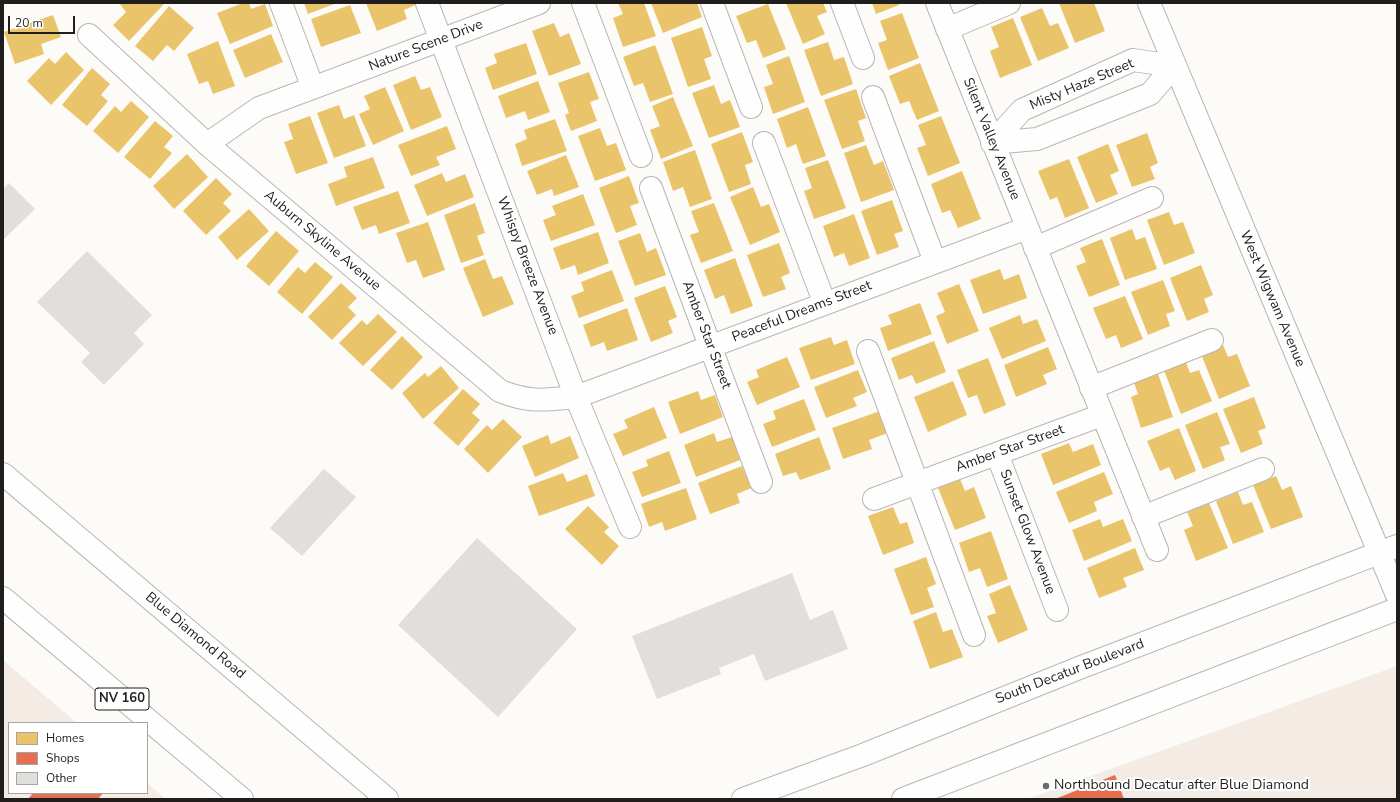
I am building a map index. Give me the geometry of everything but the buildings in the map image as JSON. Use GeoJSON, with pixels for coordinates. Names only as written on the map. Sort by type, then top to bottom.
{"type":"FeatureCollection","features":[{"type":"Feature","properties":{"kind":"main road"},"geometry":{"type":"LineString","coordinates":[[281,3],[313,88]]}},
{"type":"Feature","properties":{"kind":"main road","name":"Whispy Breeze Avenue"},"geometry":{"type":"LineString","coordinates":[[427,3],[576,397],[630,527]]}},
{"type":"Feature","properties":{"kind":"main road","name":"Nature Scene Drive"},"geometry":{"type":"LineString","coordinates":[[207,144],[259,108],[442,41],[538,3]]}},
{"type":"Feature","properties":{"kind":"main road"},"geometry":{"type":"LineString","coordinates":[[583,3],[641,156]]}},
{"type":"Feature","properties":{"kind":"main road"},"geometry":{"type":"LineString","coordinates":[[712,3],[751,107]]}},
{"type":"Feature","properties":{"kind":"main road"},"geometry":{"type":"LineString","coordinates":[[842,3],[862,58]]}},
{"type":"Feature","properties":{"kind":"main road","name":"Silent Valley Avenue"},"geometry":{"type":"LineString","coordinates":[[936,3],[1157,550]]}},
{"type":"Feature","properties":{"kind":"main road"},"geometry":{"type":"LineString","coordinates":[[947,30],[1009,3]]}},
{"type":"Feature","properties":{"kind":"main road","name":"West Wigwam Avenue"},"geometry":{"type":"LineString","coordinates":[[1149,3],[1174,66],[1388,550],[1397,595]]}},
{"type":"Feature","properties":{"kind":"main road","name":"Auburn Skyline Avenue"},"geometry":{"type":"LineString","coordinates":[[89,35],[207,144],[500,392],[520,399],[545,400],[576,397]]}},
{"type":"Feature","properties":{"kind":"main road","name":"Misty Haze Street"},"geometry":{"type":"LineString","coordinates":[[992,142],[1022,110],[1133,60],[1174,66]]}},
{"type":"Feature","properties":{"kind":"main road"},"geometry":{"type":"LineString","coordinates":[[992,142],[1037,139],[1150,94],[1174,66]]}},
{"type":"Feature","properties":{"kind":"main road"},"geometry":{"type":"LineString","coordinates":[[873,97],[935,262]]}},
{"type":"Feature","properties":{"kind":"main road"},"geometry":{"type":"LineString","coordinates":[[764,143],[825,304]]}},
{"type":"Feature","properties":{"kind":"main road","name":"Amber Star Street"},"geometry":{"type":"LineString","coordinates":[[651,188],[761,482]]}},
{"type":"Feature","properties":{"kind":"main road"},"geometry":{"type":"LineString","coordinates":[[1035,248],[1152,198]]}},
{"type":"Feature","properties":{"kind":"main road","name":"Peaceful Dreams Street"},"geometry":{"type":"LineString","coordinates":[[576,397],[1027,228]]}},
{"type":"Feature","properties":{"kind":"main road"},"geometry":{"type":"LineString","coordinates":[[1091,388],[1212,340]]}},
{"type":"Feature","properties":{"kind":"main road"},"geometry":{"type":"LineString","coordinates":[[868,351],[974,635]]}},
{"type":"Feature","properties":{"kind":"main road","name":"Amber Star Street"},"geometry":{"type":"LineString","coordinates":[[874,499],[1102,415]]}},
{"type":"Feature","properties":{"kind":"main road","name":"Sunset Glow Avenue"},"geometry":{"type":"LineString","coordinates":[[997,454],[1057,610]]}},
{"type":"Feature","properties":{"kind":"main road"},"geometry":{"type":"LineString","coordinates":[[1143,517],[1263,469]]}},
{"type":"Feature","properties":{"kind":"main road","name":"Blue Diamond Road"},"geometry":{"type":"LineString","coordinates":[[3,474],[387,799]]}},
{"type":"Feature","properties":{"kind":"main road","name":"South Decatur Boulevard"},"geometry":{"type":"LineString","coordinates":[[743,799],[863,755],[1079,668],[1388,550]]}},
{"type":"Feature","properties":{"kind":"main road","name":"NV 160"},"geometry":{"type":"LineString","coordinates":[[3,598],[242,799]]}},
{"type":"Feature","properties":{"kind":"main road"},"geometry":{"type":"LineString","coordinates":[[903,799],[1397,609]]}},
{"type":"Feature","properties":{"kind":"shaded area"},"geometry":{"type":"Polygon","coordinates":[[[3,660],[76,722],[8,722],[8,794],[148,794],[148,784],[166,799],[3,799],[3,660]]]}},
{"type":"Feature","properties":{"kind":"shaded area"},"geometry":{"type":"Polygon","coordinates":[[[1397,666],[1397,799],[1027,799],[1397,666]]]}},
{"type":"Feature","properties":{"kind":"place","name":"Northbound Decatur after Blue Diamond"},"geometry":{"type":"Point","coordinates":[1046,786]}}]}
